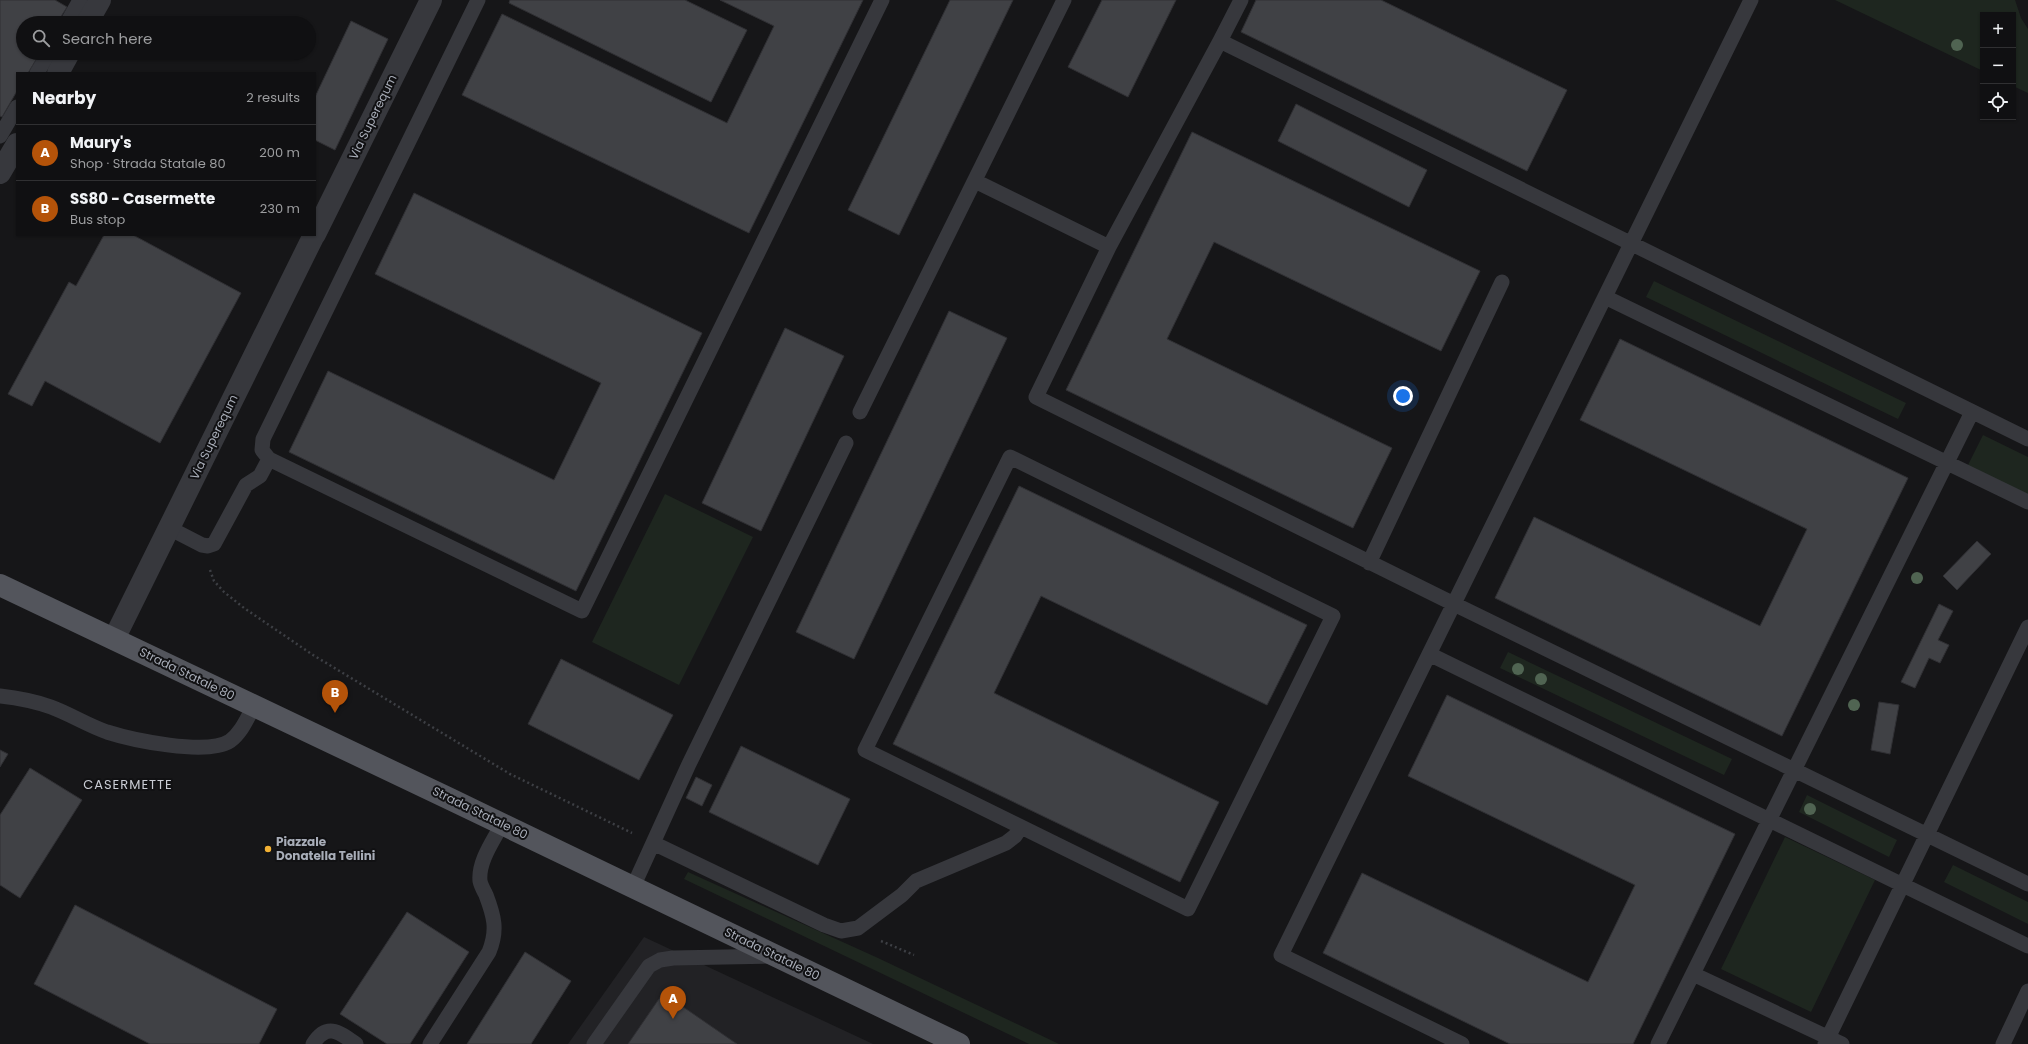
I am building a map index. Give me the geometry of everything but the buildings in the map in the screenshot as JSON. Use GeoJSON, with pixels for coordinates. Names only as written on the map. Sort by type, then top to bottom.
{"type":"FeatureCollection","features":[{"type":"Feature","properties":{"kind":"main road","name":"Strada Statale 80"},"geometry":{"type":"LineString","coordinates":[[0,585],[633,886],[959,1044]]}},
{"type":"Feature","properties":{"kind":"street"},"geometry":{"type":"LineString","coordinates":[[91,16],[100,0]]}},
{"type":"Feature","properties":{"kind":"street","name":"Via Superequm"},"geometry":{"type":"LineString","coordinates":[[316,232],[431,0]]}},
{"type":"Feature","properties":{"kind":"street"},"geometry":{"type":"LineString","coordinates":[[59,72],[65,60]]}},
{"type":"Feature","properties":{"kind":"street"},"geometry":{"type":"LineString","coordinates":[[0,173],[16,146]]}},
{"type":"Feature","properties":{"kind":"street","name":"Via Superequm"},"geometry":{"type":"LineString","coordinates":[[114,639],[314,236]]}},
{"type":"Feature","properties":{"kind":"lane"},"geometry":{"type":"LineString","coordinates":[[71,16],[80,0]]}},
{"type":"Feature","properties":{"kind":"lane"},"geometry":{"type":"LineString","coordinates":[[478,0],[263,439],[262,450],[269,459],[582,612],[882,0]]}},
{"type":"Feature","properties":{"kind":"lane"},"geometry":{"type":"LineString","coordinates":[[860,412],[976,181],[1064,0]]}},
{"type":"Feature","properties":{"kind":"lane"},"geometry":{"type":"LineString","coordinates":[[1241,0],[1109,247],[1036,397],[1454,604],[2028,884]]}},
{"type":"Feature","properties":{"kind":"lane"},"geometry":{"type":"LineString","coordinates":[[1462,1044],[1281,955],[1751,0]]}},
{"type":"Feature","properties":{"kind":"lane"},"geometry":{"type":"LineString","coordinates":[[1220,41],[2028,439]]}},
{"type":"Feature","properties":{"kind":"lane"},"geometry":{"type":"LineString","coordinates":[[38,72],[45,60]]}},
{"type":"Feature","properties":{"kind":"lane"},"geometry":{"type":"LineString","coordinates":[[0,136],[16,109]]}},
{"type":"Feature","properties":{"kind":"lane"},"geometry":{"type":"LineString","coordinates":[[976,181],[1109,247]]}},
{"type":"Feature","properties":{"kind":"lane"},"geometry":{"type":"LineString","coordinates":[[1369,562],[1502,282]]}},
{"type":"Feature","properties":{"kind":"lane"},"geometry":{"type":"LineString","coordinates":[[1606,297],[2028,502]]}},
{"type":"Feature","properties":{"kind":"lane"},"geometry":{"type":"LineString","coordinates":[[1658,1044],[1972,412]]}},
{"type":"Feature","properties":{"kind":"lane"},"geometry":{"type":"LineString","coordinates":[[633,886],[689,764],[846,443]]}},
{"type":"Feature","properties":{"kind":"lane"},"geometry":{"type":"LineString","coordinates":[[1010,457],[1333,616],[1188,909],[1021,827],[865,750],[1010,457]]}},
{"type":"Feature","properties":{"kind":"lane"},"geometry":{"type":"LineString","coordinates":[[169,528],[206,546],[212,545],[217,541],[246,485],[260,476],[269,459]]}},
{"type":"Feature","properties":{"kind":"lane"},"geometry":{"type":"LineString","coordinates":[[1827,1041],[2028,627]]}},
{"type":"Feature","properties":{"kind":"lane"},"geometry":{"type":"LineString","coordinates":[[1429,654],[2028,946]]}},
{"type":"Feature","properties":{"kind":"lane"},"geometry":{"type":"LineString","coordinates":[[0,696],[31,701],[52,707],[97,728],[119,735],[148,742],[195,747],[213,746],[230,740],[242,727],[254,706]]}},
{"type":"Feature","properties":{"kind":"lane"},"geometry":{"type":"LineString","coordinates":[[430,1044],[489,952],[493,942],[495,923],[480,882],[480,871],[483,861],[502,824]]}},
{"type":"Feature","properties":{"kind":"lane"},"geometry":{"type":"LineString","coordinates":[[653,843],[824,926],[841,930],[858,928],[902,896],[916,881],[1006,843],[1015,836],[1021,827]]}},
{"type":"Feature","properties":{"kind":"lane"},"geometry":{"type":"LineString","coordinates":[[594,1044],[641,976],[649,966],[660,960],[776,955]]}},
{"type":"Feature","properties":{"kind":"lane"},"geometry":{"type":"LineString","coordinates":[[1693,974],[1827,1041],[1842,1044]]}},
{"type":"Feature","properties":{"kind":"lane"},"geometry":{"type":"LineString","coordinates":[[2003,1044],[2028,991]]}},
{"type":"Feature","properties":{"kind":"lane"},"geometry":{"type":"LineString","coordinates":[[313,1044],[319,1035],[329,1031],[340,1033],[356,1044]]}},
{"type":"Feature","properties":{"kind":"path"},"geometry":{"type":"LineString","coordinates":[[206,546],[211,575],[218,587],[244,608],[285,637],[510,774],[653,843]]}},
{"type":"Feature","properties":{"kind":"path"},"geometry":{"type":"LineString","coordinates":[[858,928],[877,939],[914,955]]}},
{"type":"Feature","properties":{"kind":"shaded area"},"geometry":{"type":"Polygon","coordinates":[[[1835,0],[2015,0],[2021,18],[2028,29],[2028,93],[2016,87],[2016,12],[1980,12],[1980,70],[1835,0]]]}},
{"type":"Feature","properties":{"kind":"shaded area"},"geometry":{"type":"Polygon","coordinates":[[[1654,281],[1906,403],[1898,419],[1646,297],[1654,281]]]}},
{"type":"Feature","properties":{"kind":"shaded area"},"geometry":{"type":"Polygon","coordinates":[[[1983,435],[2028,457],[2028,496],[1967,467],[1983,435]]]}},
{"type":"Feature","properties":{"kind":"shaded area"},"geometry":{"type":"Polygon","coordinates":[[[665,494],[753,537],[679,685],[592,642],[665,494]]]}},
{"type":"Feature","properties":{"kind":"shaded area"},"geometry":{"type":"Polygon","coordinates":[[[1508,652],[1732,759],[1724,775],[1500,668],[1508,652]]]}},
{"type":"Feature","properties":{"kind":"shaded area"},"geometry":{"type":"Polygon","coordinates":[[[1807,795],[1897,840],[1889,857],[1799,812],[1807,795]]]}},
{"type":"Feature","properties":{"kind":"shaded area"},"geometry":{"type":"Polygon","coordinates":[[[1785,837],[1875,880],[1811,1012],[1721,969],[1785,837]]]}},
{"type":"Feature","properties":{"kind":"shaded area"},"geometry":{"type":"Polygon","coordinates":[[[1953,865],[2028,902],[2028,924],[1944,882],[1953,865]]]}},
{"type":"Feature","properties":{"kind":"shaded area"},"geometry":{"type":"Polygon","coordinates":[[[688,872],[878,958],[1059,1044],[1029,1044],[684,879],[688,872]]]}},
{"type":"Feature","properties":{"kind":"shaded area"},"geometry":{"type":"Polygon","coordinates":[[[644,937],[873,1044],[568,1044],[644,937]]]}},
{"type":"Feature","properties":{"kind":"place","name":"SS80 - Casermette"},"geometry":{"type":"Point","coordinates":[335,713]}},
{"type":"Feature","properties":{"kind":"place","name":"Piazzale Donatella Tellini"},"geometry":{"type":"Point","coordinates":[268,849]}},
{"type":"Feature","properties":{"kind":"place","name":"Maury's"},"geometry":{"type":"Point","coordinates":[673,1019]}},
{"type":"Feature","properties":{"kind":"district","name":"CASERMETTE"},"geometry":{"type":"Point","coordinates":[128,784]}}]}
